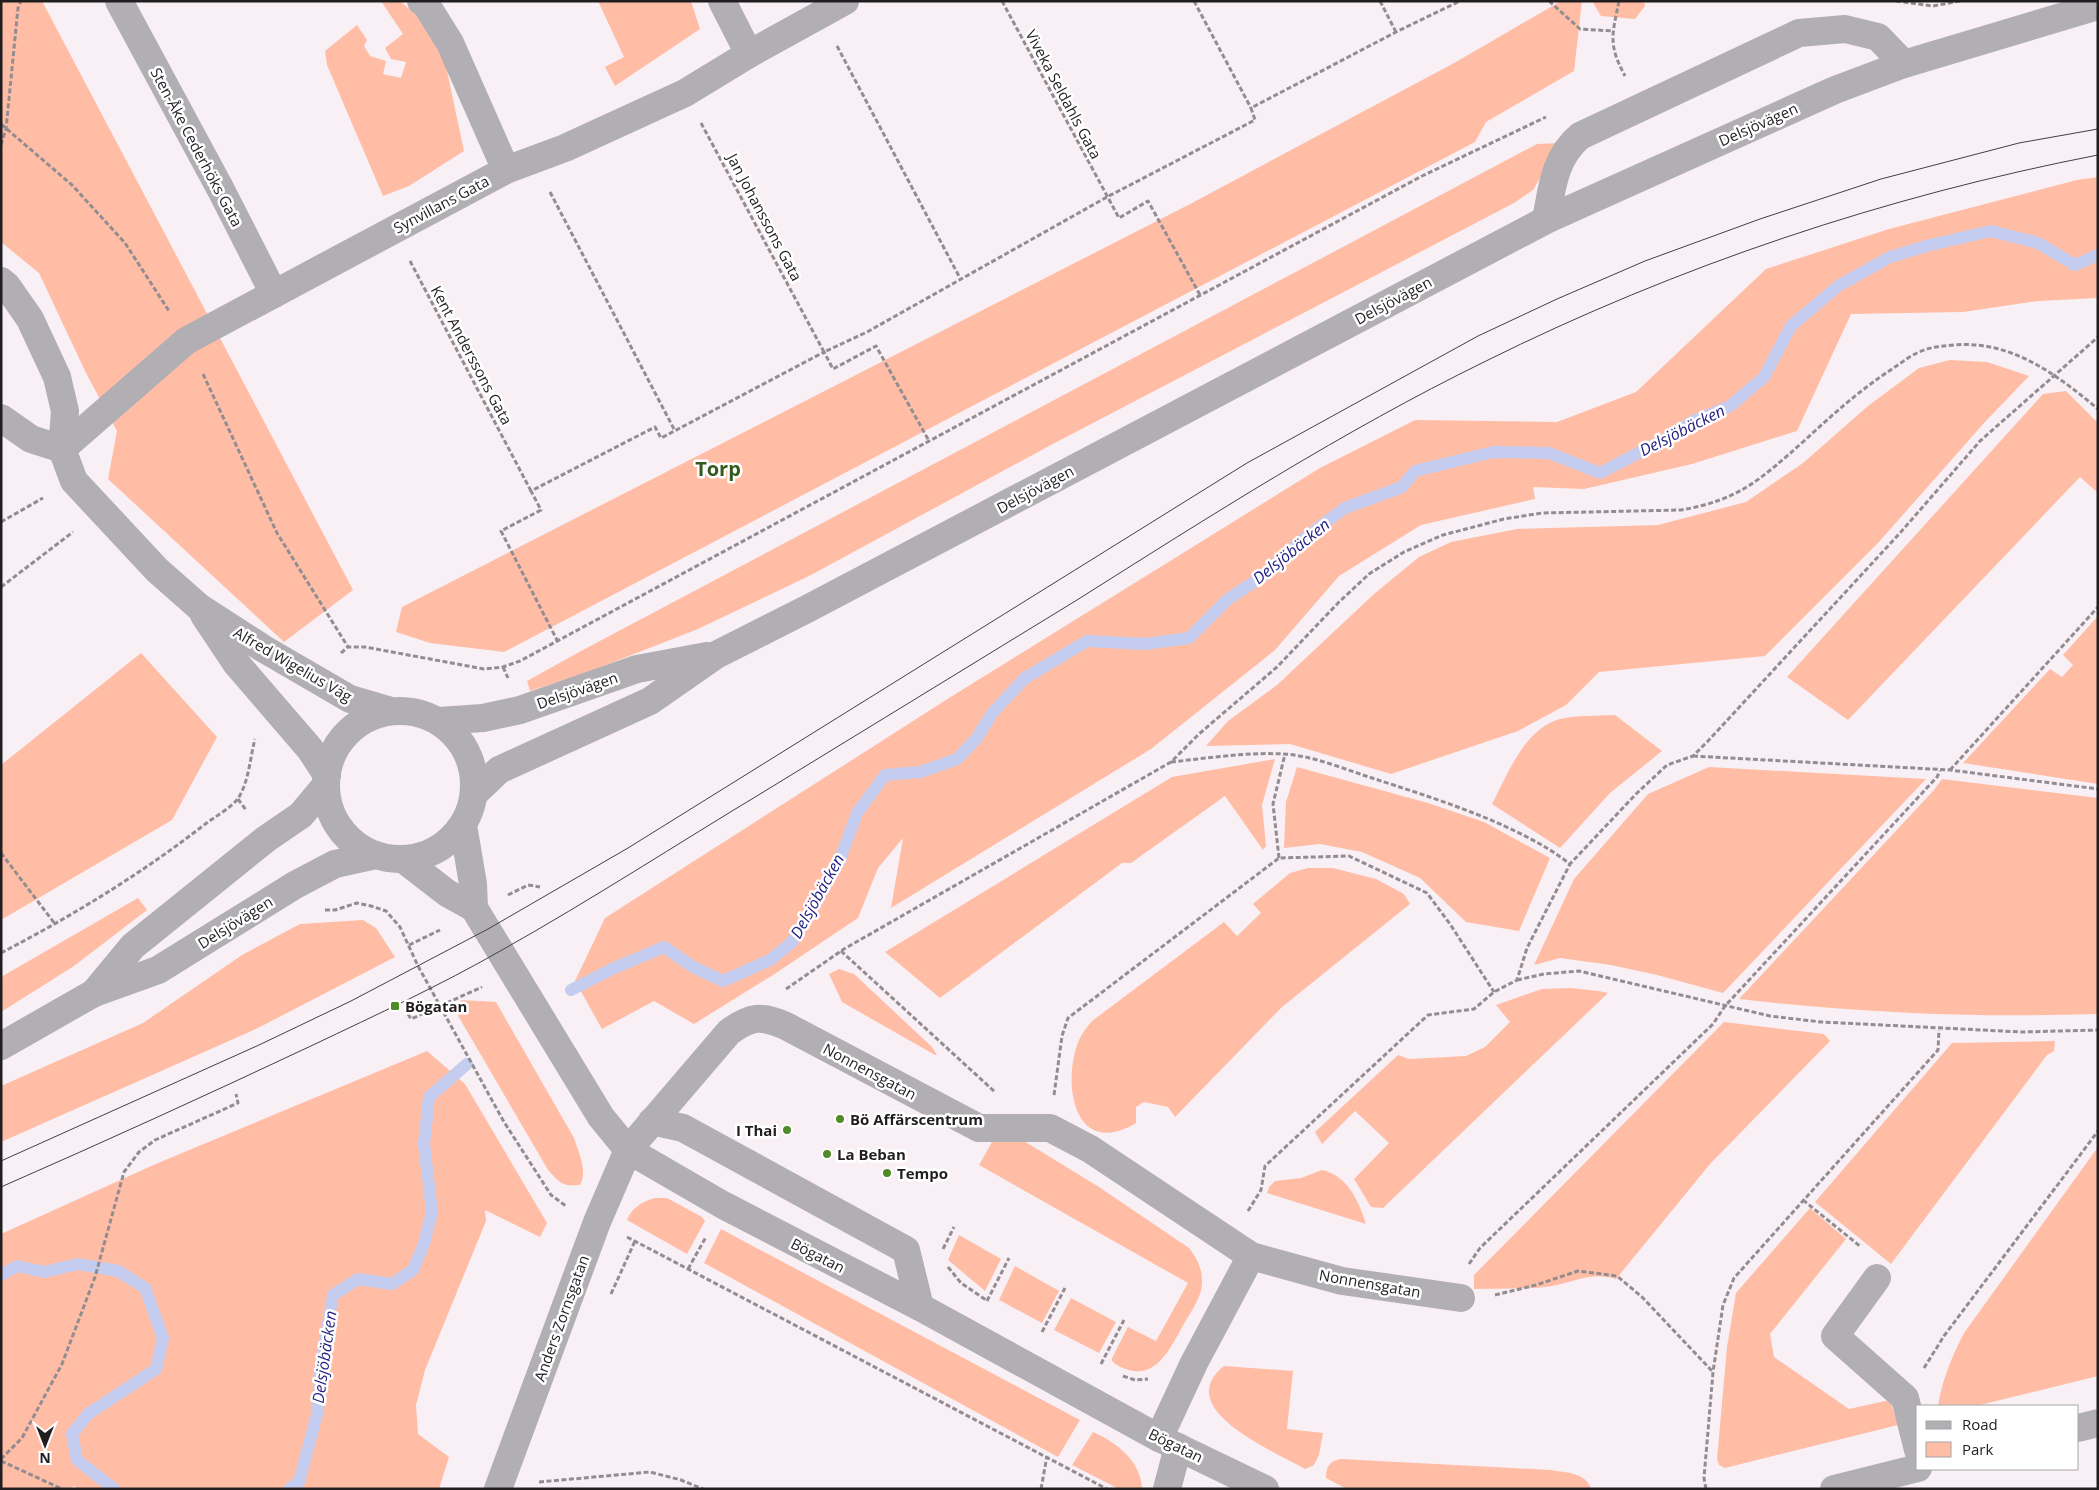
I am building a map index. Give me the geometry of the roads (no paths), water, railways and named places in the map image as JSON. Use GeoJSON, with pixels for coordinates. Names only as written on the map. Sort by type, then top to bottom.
{"type":"FeatureCollection","features":[{"type":"Feature","properties":{"kind":"street","name":"Sten-Åke Cederhöks Gata"},"geometry":{"type":"LineString","coordinates":[[119,1],[222,190],[274,294]]}},
{"type":"Feature","properties":{"kind":"street"},"geometry":{"type":"LineString","coordinates":[[421,1],[427,6],[450,43],[506,170]]}},
{"type":"Feature","properties":{"kind":"street"},"geometry":{"type":"LineString","coordinates":[[722,1],[749,54]]}},
{"type":"Feature","properties":{"kind":"street","name":"Synvillans Gata"},"geometry":{"type":"LineString","coordinates":[[62,449],[186,341],[506,170],[565,148],[685,93],[749,54],[844,1]]}},
{"type":"Feature","properties":{"kind":"street","name":"Delsjövägen"},"geometry":{"type":"LineString","coordinates":[[474,794],[499,770],[650,701],[716,655],[807,610],[1546,220],[1835,90],[1904,64],[2098,6]]}},
{"type":"Feature","properties":{"kind":"street"},"geometry":{"type":"LineString","coordinates":[[1546,220],[1556,170],[1568,146],[1580,136],[1799,33],[1845,29],[1878,37],[1904,64]]}},
{"type":"Feature","properties":{"kind":"street","name":"Alfred Wigelius Väg"},"geometry":{"type":"LineString","coordinates":[[1,281],[7,286],[30,319],[57,377],[65,411],[62,449],[74,481],[157,570],[199,608],[264,649],[350,698],[390,711]]}},
{"type":"Feature","properties":{"kind":"street"},"geometry":{"type":"LineString","coordinates":[[1,418],[31,440],[62,449]]}},
{"type":"Feature","properties":{"kind":"street","name":"Alfred Wigelius Väg"},"geometry":{"type":"LineString","coordinates":[[199,608],[236,663],[310,749],[326,780]]}},
{"type":"Feature","properties":{"kind":"street","name":"Delsjövägen"},"geometry":{"type":"LineString","coordinates":[[438,721],[483,718],[520,710],[637,669],[716,655]]}},
{"type":"Feature","properties":{"kind":"street"},"geometry":{"type":"LineString","coordinates":[[390,711],[420,713],[438,721],[454,733],[468,754],[474,770],[474,794],[468,816],[463,825],[447,843],[438,849],[427,854],[403,859],[376,855],[353,842],[338,825],[328,804],[326,780],[335,748],[357,724],[371,716],[390,711]]}},
{"type":"Feature","properties":{"kind":"street","name":"Delsjövägen"},"geometry":{"type":"LineString","coordinates":[[94,993],[133,946],[266,839],[301,815],[326,780]]}},
{"type":"Feature","properties":{"kind":"street","name":"Bögatan"},"geometry":{"type":"LineString","coordinates":[[463,825],[473,884],[474,908]]}},
{"type":"Feature","properties":{"kind":"street","name":"Delsjövägen"},"geometry":{"type":"LineString","coordinates":[[1,1046],[94,993],[158,970],[295,885],[335,864],[376,855]]}},
{"type":"Feature","properties":{"kind":"street","name":"Bögatan"},"geometry":{"type":"LineString","coordinates":[[403,859],[447,893],[474,908],[515,972],[601,1117],[628,1150],[723,1205],[920,1307],[1169,1442],[1265,1489]]}},
{"type":"Feature","properties":{"kind":"street","name":"Nonnensgatan"},"geometry":{"type":"LineString","coordinates":[[652,1122],[729,1032],[750,1020],[768,1018],[979,1128],[1050,1128],[1090,1149],[1251,1256],[1342,1281],[1453,1297]]}},
{"type":"Feature","properties":{"kind":"street"},"geometry":{"type":"LineString","coordinates":[[628,1150],[652,1122],[683,1128],[906,1250],[920,1307]]}},
{"type":"Feature","properties":{"kind":"street","name":"Anders Zornsgatan"},"geometry":{"type":"LineString","coordinates":[[498,1489],[597,1222],[628,1150]]}},
{"type":"Feature","properties":{"kind":"street"},"geometry":{"type":"LineString","coordinates":[[1167,1489],[1169,1442],[1194,1363],[1251,1256]]}},
{"type":"Feature","properties":{"kind":"street"},"geometry":{"type":"LineString","coordinates":[[1877,1278],[1835,1336],[1905,1398],[1916,1442]]}},
{"type":"Feature","properties":{"kind":"street"},"geometry":{"type":"LineString","coordinates":[[2079,1428],[2098,1423]]}},
{"type":"Feature","properties":{"kind":"street"},"geometry":{"type":"LineString","coordinates":[[1834,1489],[1916,1468]]}},
{"type":"Feature","properties":{"kind":"waterway","name":"Delsjöbäcken"},"geometry":{"type":"LineString","coordinates":[[571,990],[614,968],[664,947],[693,967],[723,981],[770,960],[792,942],[839,862],[857,813],[885,775],[920,772],[957,759],[976,739],[993,712],[1025,678],[1087,641],[1145,644],[1189,638],[1228,599],[1263,576],[1302,540],[1345,508],[1402,487],[1415,471],[1493,452],[1549,453],[1600,473],[1665,439],[1693,421],[1730,406],[1764,377],[1791,326],[1838,286],[1890,257],[1930,245],[1991,231],[2038,243],[2075,265],[2098,255]]}},
{"type":"Feature","properties":{"kind":"waterway","name":"Delsjöbäcken"},"geometry":{"type":"LineString","coordinates":[[289,1489],[299,1482],[317,1414],[321,1364],[333,1295],[358,1279],[392,1284],[413,1270],[424,1244],[432,1212],[424,1144],[429,1097],[467,1064]]}},
{"type":"Feature","properties":{"kind":"waterway","name":"Delsjöbäcken"},"geometry":{"type":"LineString","coordinates":[[1,1275],[17,1266],[44,1272],[78,1264],[118,1271],[145,1288],[163,1338],[156,1369],[88,1414],[72,1434],[77,1460],[114,1489]]}},
{"type":"Feature","properties":{"kind":"tram line"},"geometry":{"type":"LineString","coordinates":[[1,1161],[259,1045],[351,1001],[488,929],[628,848],[1247,463],[1478,336],[1645,261],[1760,219],[1881,179],[2019,143],[2098,129]]}},
{"type":"Feature","properties":{"kind":"tram line"},"geometry":{"type":"LineString","coordinates":[[1,1187],[274,1063],[479,963],[601,892],[1328,445],[1484,362],[1557,327],[1632,295],[1707,265],[1784,238],[1861,213],[1940,191],[2098,155]]}},
{"type":"Feature","properties":{"kind":"place","name":"Bögatan"},"geometry":{"type":"Point","coordinates":[395,1006]}},
{"type":"Feature","properties":{"kind":"place","name":"Bö Affärscentrum"},"geometry":{"type":"Point","coordinates":[840,1119]}},
{"type":"Feature","properties":{"kind":"place","name":"I Thai"},"geometry":{"type":"Point","coordinates":[787,1130]}},
{"type":"Feature","properties":{"kind":"place","name":"La Beban"},"geometry":{"type":"Point","coordinates":[827,1154]}},
{"type":"Feature","properties":{"kind":"place","name":"Tempo"},"geometry":{"type":"Point","coordinates":[887,1173]}},
{"type":"Feature","properties":{"kind":"district","name":"Torp"},"geometry":{"type":"Point","coordinates":[718,468]}}]}
